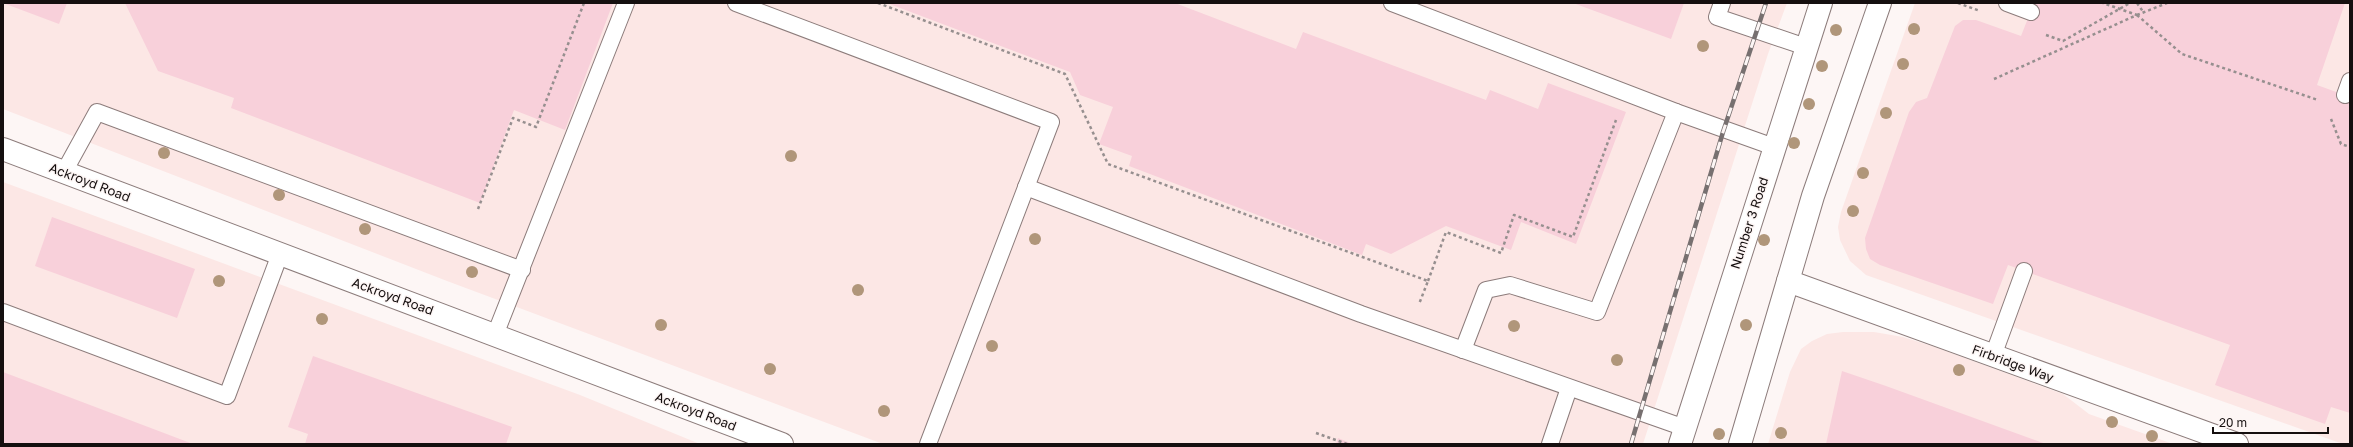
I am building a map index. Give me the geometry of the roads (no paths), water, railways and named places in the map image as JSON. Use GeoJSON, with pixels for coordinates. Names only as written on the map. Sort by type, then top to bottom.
{"type":"FeatureCollection","features":[{"type":"Feature","properties":{"kind":"street","name":"Number 3 Road"},"geometry":{"type":"LineString","coordinates":[[1682,436],[1821,3]]}},
{"type":"Feature","properties":{"kind":"street"},"geometry":{"type":"LineString","coordinates":[[1740,444],[1813,196],[1880,3]]}},
{"type":"Feature","properties":{"kind":"street","name":"Ackroyd Road"},"geometry":{"type":"LineString","coordinates":[[3,149],[782,444]]}},
{"type":"Feature","properties":{"kind":"street","name":"Firbridge Way"},"geometry":{"type":"LineString","coordinates":[[1788,281],[2238,444]]}},
{"type":"Feature","properties":{"kind":"lane"},"geometry":{"type":"LineString","coordinates":[[495,335],[522,270],[626,3]]}},
{"type":"Feature","properties":{"kind":"lane"},"geometry":{"type":"LineString","coordinates":[[736,3],[1051,122],[928,444]]}},
{"type":"Feature","properties":{"kind":"lane"},"geometry":{"type":"LineString","coordinates":[[1392,3],[1676,112],[1774,147]]}},
{"type":"Feature","properties":{"kind":"lane"},"geometry":{"type":"LineString","coordinates":[[1722,3],[1717,17],[1806,47]]}},
{"type":"Feature","properties":{"kind":"lane"},"geometry":{"type":"LineString","coordinates":[[2007,3],[2032,12]]}},
{"type":"Feature","properties":{"kind":"lane"},"geometry":{"type":"LineString","coordinates":[[64,172],[97,112],[522,270]]}},
{"type":"Feature","properties":{"kind":"lane"},"geometry":{"type":"LineString","coordinates":[[1463,350],[1486,290],[1510,285],[1597,312],[1676,112]]}},
{"type":"Feature","properties":{"kind":"lane"},"geometry":{"type":"LineString","coordinates":[[1026,187],[1569,388],[1682,436]]}},
{"type":"Feature","properties":{"kind":"lane"},"geometry":{"type":"LineString","coordinates":[[3,312],[227,396],[280,254]]}},
{"type":"Feature","properties":{"kind":"lane"},"geometry":{"type":"LineString","coordinates":[[1993,356],[2024,271]]}},
{"type":"Feature","properties":{"kind":"lane"},"geometry":{"type":"LineString","coordinates":[[1550,444],[1569,388]]}},
{"type":"Feature","properties":{"kind":"railway"},"geometry":{"type":"LineString","coordinates":[[1631,444],[1723,132],[1766,3]]}}]}
